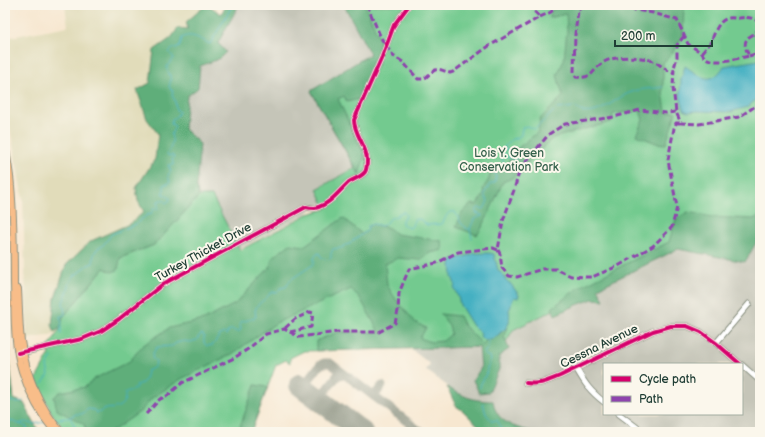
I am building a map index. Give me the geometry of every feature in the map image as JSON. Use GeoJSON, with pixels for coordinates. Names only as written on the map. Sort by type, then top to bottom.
{"type":"FeatureCollection","features":[{"type":"Feature","properties":{"kind":"main road"},"geometry":{"type":"LineString","coordinates":[[5,144],[11,184],[15,334],[21,353],[22,370],[26,384],[32,396],[54,429],[61,432]]}},
{"type":"Feature","properties":{"kind":"street","name":"Turkey Thicket Drive"},"geometry":{"type":"LineString","coordinates":[[21,353],[82,339],[102,331],[163,284],[306,207],[314,208],[324,204],[350,182],[366,172],[366,152],[354,125],[354,120],[394,25],[409,5]]}},
{"type":"Feature","properties":{"kind":"street"},"geometry":{"type":"LineString","coordinates":[[716,343],[749,304]]}},
{"type":"Feature","properties":{"kind":"street","name":"Cessna Avenue"},"geometry":{"type":"LineString","coordinates":[[526,383],[536,384],[546,382],[653,331],[671,326],[691,328],[701,332],[739,363]]}},
{"type":"Feature","properties":{"kind":"street","name":"Cessna Avenue"},"geometry":{"type":"LineString","coordinates":[[743,367],[760,381]]}},
{"type":"Feature","properties":{"kind":"street"},"geometry":{"type":"LineString","coordinates":[[576,368],[586,385],[603,401]]}},
{"type":"Feature","properties":{"kind":"street"},"geometry":{"type":"LineString","coordinates":[[620,415],[642,432]]}},
{"type":"Feature","properties":{"kind":"shaded area"},"geometry":{"type":"Polygon","coordinates":[[[65,5],[219,5],[167,107],[165,274],[73,332],[27,339],[23,199],[5,102],[5,38],[68,26],[65,5]]]}},
{"type":"Feature","properties":{"kind":"shaded area"},"geometry":{"type":"Polygon","coordinates":[[[239,5],[344,5],[370,54],[311,91],[359,174],[332,196],[320,205],[315,206],[306,214],[219,259],[196,187],[200,144],[184,129],[187,96],[198,87],[200,66],[219,59],[225,52],[218,43],[239,5]]]}},
{"type":"Feature","properties":{"kind":"shaded area"},"geometry":{"type":"Polygon","coordinates":[[[760,236],[760,432],[535,432],[523,430],[504,421],[496,411],[493,401],[474,400],[462,396],[454,391],[426,370],[430,364],[412,350],[412,348],[479,347],[481,368],[499,369],[499,356],[509,349],[506,342],[513,330],[553,310],[555,315],[593,299],[603,300],[598,288],[678,249],[744,262],[760,236]]]}},
{"type":"Feature","properties":{"kind":"green space"},"geometry":{"type":"Polygon","coordinates":[[[206,5],[221,14],[226,5],[239,5],[218,43],[226,52],[219,59],[200,66],[198,88],[187,96],[184,129],[200,144],[196,187],[199,196],[154,245],[120,258],[118,270],[112,272],[104,268],[63,317],[61,327],[55,332],[52,325],[55,298],[66,265],[91,241],[129,224],[144,212],[138,201],[136,188],[155,159],[158,134],[147,119],[137,90],[150,83],[154,50],[171,38],[178,28],[188,29],[186,22],[206,5]]]}},
{"type":"Feature","properties":{"kind":"green space"},"geometry":{"type":"Polygon","coordinates":[[[344,5],[365,5],[381,43],[378,62],[359,99],[347,102],[344,96],[338,99],[365,156],[359,174],[311,91],[370,54],[344,5]]]}},
{"type":"Feature","properties":{"kind":"green space","name":"Lois Y. Green Conservation Park"},"geometry":{"type":"Polygon","coordinates":[[[356,5],[760,5],[760,231],[677,249],[513,330],[506,342],[504,335],[479,347],[304,351],[290,358],[290,363],[286,360],[276,365],[251,432],[67,432],[51,412],[36,379],[49,355],[47,350],[61,327],[63,317],[104,268],[112,272],[120,258],[154,245],[199,196],[212,196],[240,250],[308,214],[326,209],[317,189],[355,168],[311,91],[380,48],[356,5]]]}},
{"type":"Feature","properties":{"kind":"green space"},"geometry":{"type":"Polygon","coordinates":[[[557,5],[684,5],[683,34],[673,52],[663,63],[663,92],[666,112],[676,112],[666,144],[656,143],[636,135],[643,120],[640,110],[613,114],[611,122],[553,138],[512,178],[503,182],[483,226],[477,235],[456,227],[462,213],[471,204],[476,205],[484,195],[483,188],[488,181],[491,172],[509,161],[518,148],[538,132],[540,119],[563,96],[557,75],[564,60],[567,30],[566,14],[549,18],[551,12],[557,5]]]}},
{"type":"Feature","properties":{"kind":"green space"},"geometry":{"type":"Polygon","coordinates":[[[688,212],[712,217],[753,219],[760,216],[760,236],[745,262],[678,249],[598,288],[604,300],[593,299],[555,315],[552,308],[578,288],[669,242],[676,219],[688,212]]]}},
{"type":"Feature","properties":{"kind":"green space"},"geometry":{"type":"Polygon","coordinates":[[[343,218],[362,234],[367,231],[368,226],[373,224],[389,228],[396,234],[442,241],[443,250],[430,253],[420,260],[398,258],[385,264],[387,285],[395,298],[415,322],[426,328],[420,338],[431,342],[443,341],[451,334],[449,325],[440,314],[459,316],[463,324],[483,345],[486,340],[495,337],[507,327],[504,337],[509,349],[499,356],[499,369],[489,392],[479,393],[473,380],[481,368],[479,347],[316,351],[316,341],[338,332],[379,332],[360,298],[351,289],[276,323],[232,354],[181,379],[152,398],[141,411],[111,432],[86,432],[84,424],[57,410],[54,397],[60,392],[85,387],[94,379],[130,361],[142,346],[169,328],[204,320],[235,304],[270,267],[272,258],[290,244],[304,246],[343,218]]]}},
{"type":"Feature","properties":{"kind":"green space"},"geometry":{"type":"Polygon","coordinates":[[[5,341],[8,341],[14,399],[24,403],[39,432],[5,432],[5,341]]]}},
{"type":"Feature","properties":{"kind":"green space"},"geometry":{"type":"Polygon","coordinates":[[[255,385],[268,387],[251,432],[238,432],[255,385]]]}},
{"type":"Feature","properties":{"kind":"green space"},"geometry":{"type":"Polygon","coordinates":[[[447,387],[469,398],[493,401],[495,410],[507,423],[518,428],[535,432],[485,432],[456,406],[447,387]]]}},
{"type":"Feature","properties":{"kind":"water"},"geometry":{"type":"Polygon","coordinates":[[[759,60],[760,97],[748,107],[730,112],[688,112],[684,110],[680,95],[681,79],[685,66],[696,74],[710,78],[715,76],[724,66],[759,60]]]}},
{"type":"Feature","properties":{"kind":"water"},"geometry":{"type":"Polygon","coordinates":[[[474,253],[494,254],[498,270],[519,295],[518,298],[514,297],[512,300],[507,326],[497,336],[490,340],[482,339],[479,331],[473,326],[460,305],[454,288],[455,284],[452,277],[451,265],[452,260],[474,253]]]}},
{"type":"Feature","properties":{"kind":"waterway"},"geometry":{"type":"LineString","coordinates":[[61,334],[62,322],[60,316],[65,314],[63,302],[70,282],[74,276],[93,263],[94,254],[97,249],[103,245],[112,234],[136,224],[147,215],[151,214],[153,209],[158,209],[158,201],[164,200],[166,203],[170,200],[169,197],[162,193],[164,190],[164,184],[170,182],[168,175],[171,171],[168,165],[173,165],[172,159],[174,157],[167,154],[172,144],[171,135],[175,126],[171,124],[172,119],[177,116],[179,111],[176,110],[175,101],[172,95],[173,91],[169,87],[170,78],[167,66],[174,58],[169,52],[174,48],[178,48],[182,38],[185,36],[193,36],[210,44],[231,8],[231,5]]}},
{"type":"Feature","properties":{"kind":"waterway"},"geometry":{"type":"LineString","coordinates":[[54,419],[68,418],[76,414],[82,414],[88,409],[94,410],[97,413],[105,409],[120,406],[125,398],[125,393],[133,390],[137,385],[142,383],[145,380],[147,371],[155,366],[156,361],[152,358],[157,347],[172,346],[176,343],[184,341],[190,342],[197,340],[202,334],[204,336],[204,343],[207,346],[213,345],[220,335],[224,333],[226,335],[229,330],[237,332],[241,330],[241,322],[256,317],[255,311],[260,303],[267,298],[270,293],[277,293],[280,288],[286,287],[290,280],[314,264],[314,258],[317,254],[319,253],[322,258],[328,260],[331,258],[333,249],[342,248],[345,245],[350,244],[367,231],[368,226],[373,224],[382,226],[391,218],[404,212],[406,215],[402,220],[402,223],[404,226],[410,228],[414,220],[417,219],[420,219],[427,225],[442,224],[450,212],[455,212],[461,223],[467,229],[470,229],[474,219],[482,216],[476,213],[476,210],[479,208],[484,209],[488,201],[485,197],[485,193],[489,188],[489,185],[495,182],[495,169],[505,165],[501,157],[502,155],[504,153],[506,154],[506,157],[516,159],[517,157],[512,152],[505,149],[505,146],[512,139],[521,135],[522,128],[527,126],[535,129],[556,109],[575,107],[583,112],[596,111],[626,94],[640,90],[663,87]]}},
{"type":"Feature","properties":{"kind":"waterway"},"geometry":{"type":"LineString","coordinates":[[470,229],[472,238]]}},
{"type":"Feature","properties":{"kind":"waterway"},"geometry":{"type":"LineString","coordinates":[[480,388],[491,360],[490,357],[484,353],[488,349],[488,340]]}},
{"type":"Feature","properties":{"kind":"waterway"},"geometry":{"type":"LineString","coordinates":[[41,385],[49,375],[47,366],[52,357]]}},
{"type":"Feature","properties":{"kind":"waterway"},"geometry":{"type":"LineString","coordinates":[[5,401],[7,402],[8,406],[5,411]]}},
{"type":"Feature","properties":{"kind":"waterway"},"geometry":{"type":"LineString","coordinates":[[7,402],[11,401],[16,403],[23,401]]}},
{"type":"Feature","properties":{"kind":"waterway"},"geometry":{"type":"LineString","coordinates":[[483,403],[486,414],[492,421],[497,420],[504,432]]}},
{"type":"Feature","properties":{"kind":"waterway"},"geometry":{"type":"LineString","coordinates":[[70,418],[75,426],[74,432]]}},
{"type":"Feature","properties":{"kind":"waterway"},"geometry":{"type":"LineString","coordinates":[[5,422],[11,421],[19,424],[25,422],[33,424],[45,422]]}},
{"type":"Feature","properties":{"kind":"waterway"},"geometry":{"type":"LineString","coordinates":[[20,424],[27,427],[27,431],[25,432]]}},
{"type":"Feature","properties":{"kind":"taxiway"},"geometry":{"type":"LineString","coordinates":[[303,387],[320,365],[330,363],[421,432]]}},
{"type":"Feature","properties":{"kind":"taxiway"},"geometry":{"type":"LineString","coordinates":[[319,399],[337,376],[343,374],[347,376]]}},
{"type":"Feature","properties":{"kind":"taxiway"},"geometry":{"type":"LineString","coordinates":[[374,396],[382,386]]}},
{"type":"Feature","properties":{"kind":"runway"},"geometry":{"type":"LineString","coordinates":[[300,385],[362,432]]}},
{"type":"Feature","properties":{"kind":"marked path"},"geometry":{"type":"LineString","coordinates":[[367,5],[381,38],[393,56],[403,62],[418,79],[424,79],[438,69],[450,73],[453,72],[489,46],[551,12],[557,5]]}},
{"type":"Feature","properties":{"kind":"marked path"},"geometry":{"type":"LineString","coordinates":[[528,5],[540,17]]}},
{"type":"Feature","properties":{"kind":"marked path"},"geometry":{"type":"LineString","coordinates":[[583,5],[578,11],[575,34],[574,72],[576,77],[587,77],[604,62],[622,57],[644,58],[674,73]]}},
{"type":"Feature","properties":{"kind":"marked path"},"geometry":{"type":"LineString","coordinates":[[585,5],[629,9],[653,13],[677,20],[688,44],[702,53],[705,58],[716,61],[749,56],[745,46],[747,39],[760,29]]}},
{"type":"Feature","properties":{"kind":"marked path"},"geometry":{"type":"LineString","coordinates":[[702,53],[710,43],[719,24],[725,19],[752,18],[760,22]]}},
{"type":"Feature","properties":{"kind":"marked path"},"geometry":{"type":"LineString","coordinates":[[684,36],[677,45],[673,88],[676,112],[681,123],[699,124],[739,117],[760,103]]}},
{"type":"Feature","properties":{"kind":"marked path"},"geometry":{"type":"LineString","coordinates":[[749,56],[755,54],[760,49]]}},
{"type":"Feature","properties":{"kind":"marked path"},"geometry":{"type":"LineString","coordinates":[[290,332],[299,337],[338,332],[379,332],[395,323],[398,311],[399,293],[409,269],[437,263],[458,252],[493,248],[498,250],[503,221],[520,169],[549,134],[565,124],[614,117],[640,110],[666,113],[676,112]]}},
{"type":"Feature","properties":{"kind":"marked path"},"geometry":{"type":"LineString","coordinates":[[498,250],[502,268],[509,276],[517,277],[542,269],[556,269],[571,276],[592,277],[618,266],[653,246],[672,227],[677,207],[668,160],[674,128],[676,123],[681,123]]}},
{"type":"Feature","properties":{"kind":"marked path"},"geometry":{"type":"LineString","coordinates":[[146,414],[160,399],[167,396],[182,383],[234,358],[266,334],[284,329],[290,332],[311,327],[313,313],[310,312],[295,319],[284,329]]}},
{"type":"Feature","properties":{"kind":"cycle path"},"geometry":{"type":"LineString","coordinates":[[18,353],[82,339],[101,331],[119,319],[163,284],[306,207],[315,208],[325,204],[349,182],[363,174],[367,168],[367,160],[354,120],[382,57],[394,25],[409,5]]}},
{"type":"Feature","properties":{"kind":"cycle path"},"geometry":{"type":"LineString","coordinates":[[526,383],[540,383],[560,376],[653,331],[671,326],[687,326],[701,332],[739,363]]}}]}
